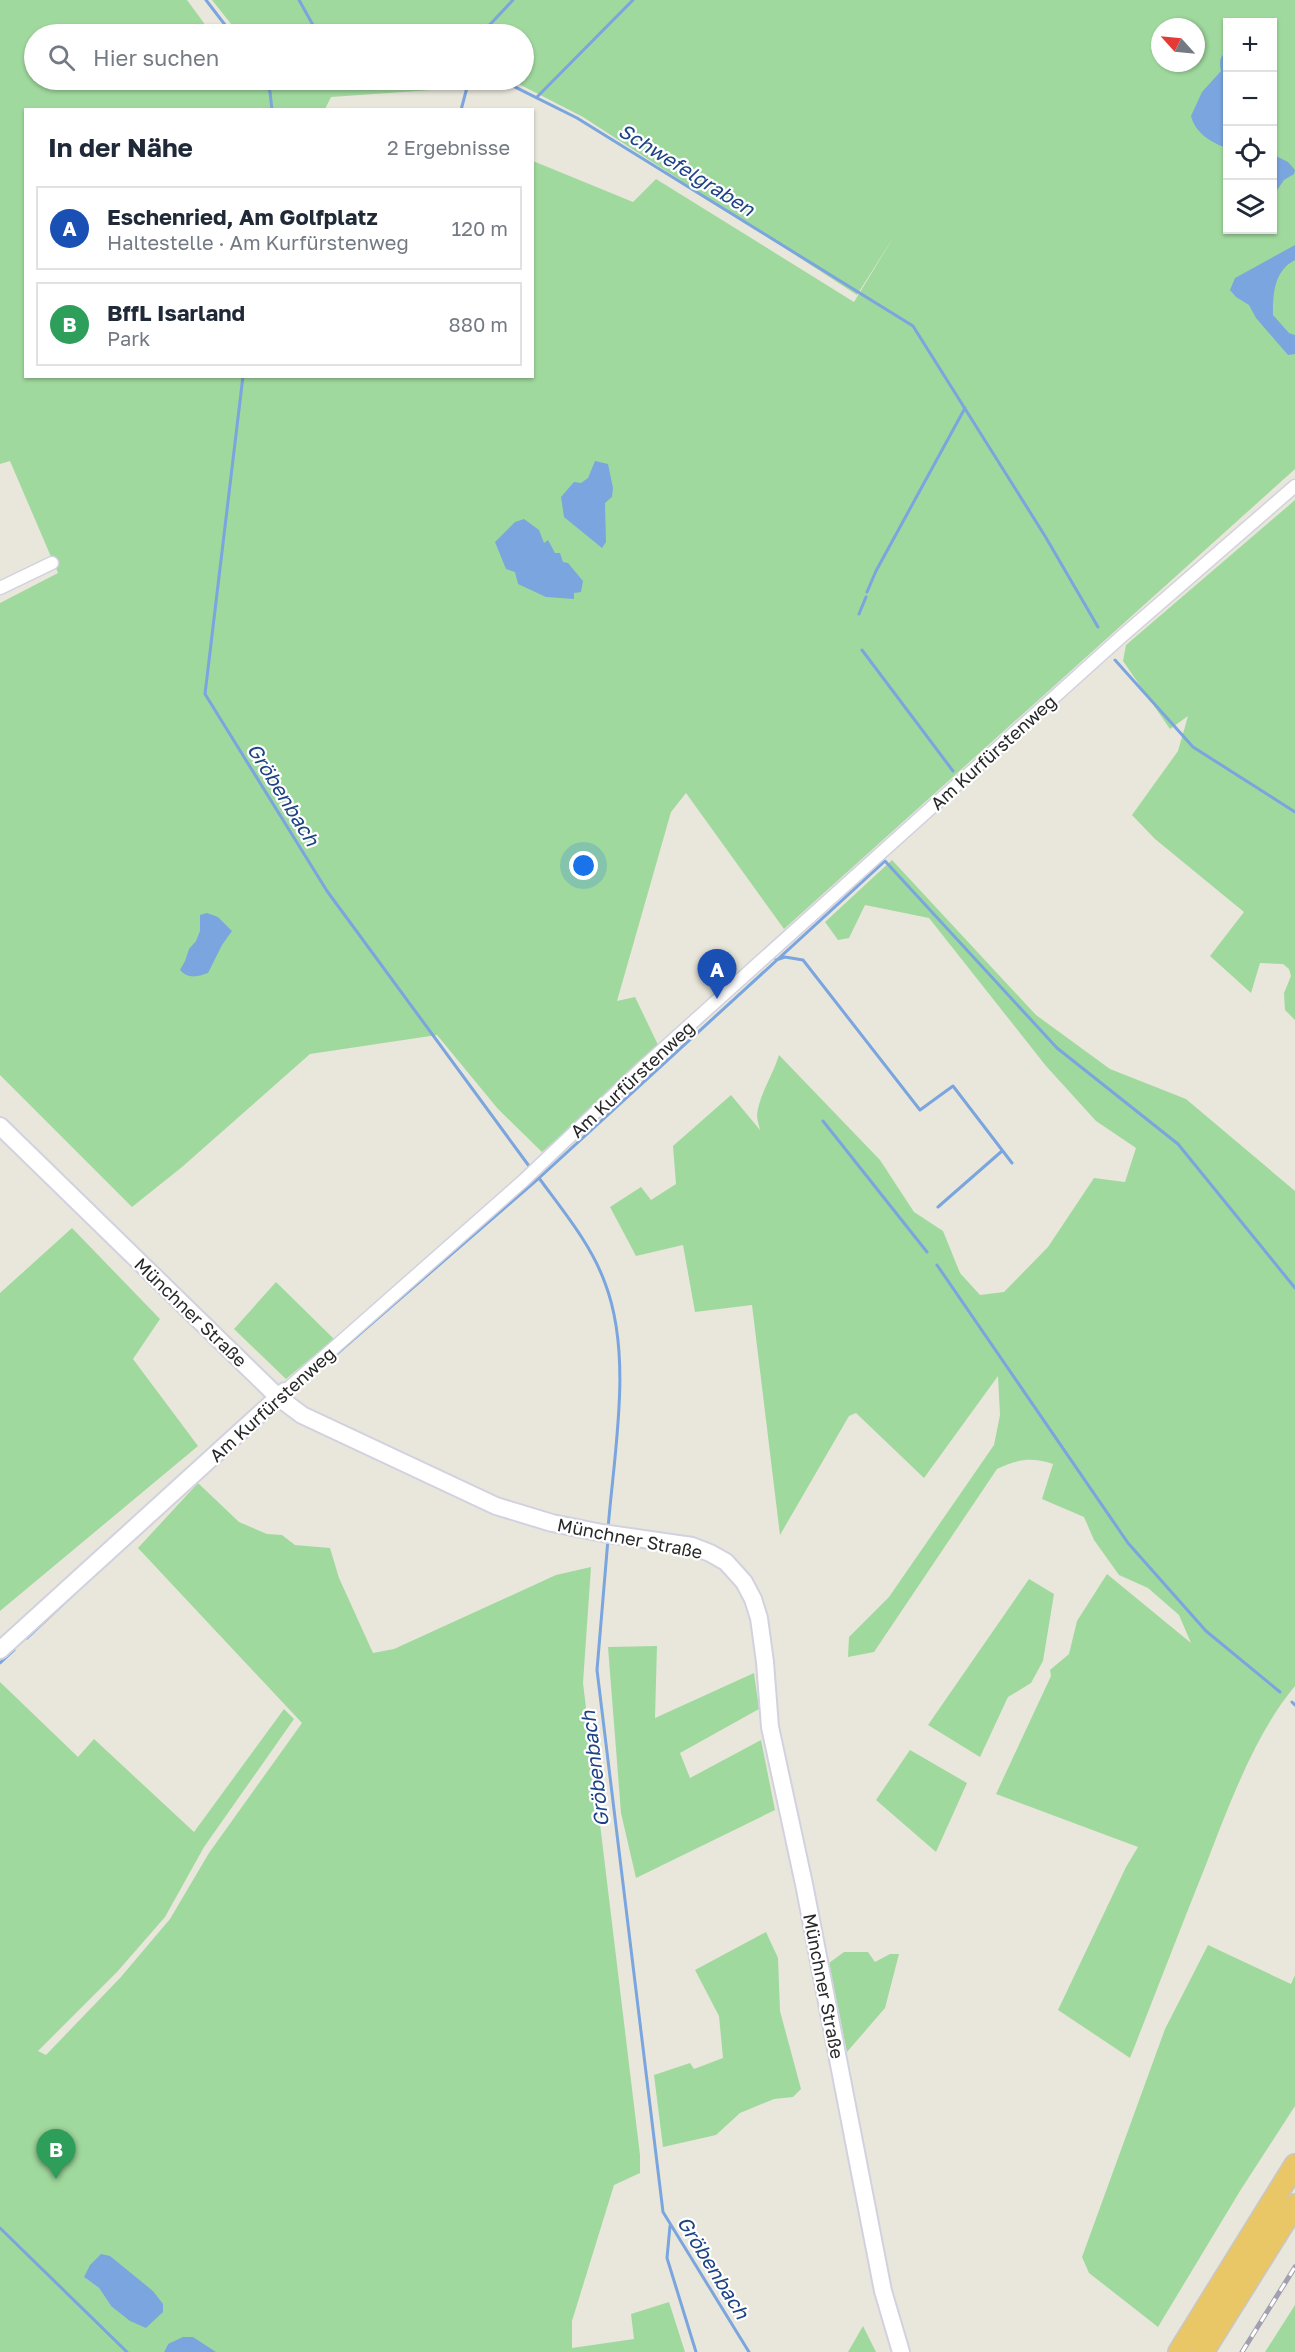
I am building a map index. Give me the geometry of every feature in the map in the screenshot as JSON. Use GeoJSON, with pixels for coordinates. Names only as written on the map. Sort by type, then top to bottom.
{"type":"FeatureCollection","features":[{"type":"Feature","properties":{"kind":"highway"},"geometry":{"type":"LineString","coordinates":[[1179,2352],[1295,2165]]}},
{"type":"Feature","properties":{"kind":"highway"},"geometry":{"type":"LineString","coordinates":[[1203,2352],[1295,2205]]}},
{"type":"Feature","properties":{"kind":"street","name":"Am Kurfürstenweg"},"geometry":{"type":"LineString","coordinates":[[0,1650],[281,1394],[523,1181],[643,1067],[1120,637],[1295,486]]}},
{"type":"Feature","properties":{"kind":"street"},"geometry":{"type":"LineString","coordinates":[[0,588],[52,563]]}},
{"type":"Feature","properties":{"kind":"street","name":"Münchner Straße"},"geometry":{"type":"LineString","coordinates":[[0,1126],[281,1394],[314,1422],[496,1506],[552,1523],[692,1546],[726,1562],[744,1582],[759,1618],[770,1727],[777,1765],[804,1884],[882,2292],[901,2352]]}},
{"type":"Feature","properties":{"kind":"green space"},"geometry":{"type":"Polygon","coordinates":[[[0,0],[187,0],[205,24],[24,24],[24,90],[431,90],[331,97],[326,108],[24,108],[24,378],[534,378],[534,161],[633,202],[656,179],[854,302],[896,233],[857,295],[583,117],[530,90],[534,90],[534,24],[231,24],[212,0],[1295,0],[1295,469],[784,929],[686,793],[671,812],[617,1001],[635,997],[660,1049],[542,1152],[498,1109],[437,1035],[310,1054],[182,1167],[132,1207],[0,1075],[0,603],[58,573],[10,461],[0,464],[0,0]]]}},
{"type":"Feature","properties":{"kind":"green space"},"geometry":{"type":"Polygon","coordinates":[[[1295,500],[1295,1020],[1285,1010],[1284,993],[1291,976],[1289,969],[1283,964],[1260,963],[1251,993],[1210,956],[1244,912],[1155,839],[1132,815],[1178,751],[1188,716],[1170,729],[1123,661],[1126,645],[1295,500]]]}},
{"type":"Feature","properties":{"kind":"green space"},"geometry":{"type":"Polygon","coordinates":[[[892,860],[1036,1015],[1110,1069],[1186,1099],[1295,1191],[1295,1686],[1268,1725],[1245,1770],[1130,2058],[1058,2010],[1126,1867],[1138,1847],[996,1794],[1051,1676],[1050,1670],[1069,1654],[1077,1621],[1107,1574],[1191,1643],[1179,1615],[1148,1588],[1119,1575],[1094,1540],[1084,1517],[1042,1499],[1053,1464],[1038,1460],[1025,1460],[997,1469],[874,1652],[848,1657],[849,1637],[889,1597],[994,1445],[1000,1415],[998,1376],[924,1478],[856,1413],[849,1416],[780,1535],[752,1305],[695,1312],[683,1245],[636,1256],[610,1207],[641,1187],[651,1200],[676,1184],[673,1146],[731,1095],[760,1130],[757,1117],[758,1108],[779,1055],[880,1160],[914,1212],[943,1231],[960,1273],[980,1295],[1004,1292],[1048,1247],[1094,1178],[1125,1182],[1136,1148],[1096,1121],[1046,1066],[929,918],[865,905],[849,938],[838,940],[825,922],[892,860]]]}},
{"type":"Feature","properties":{"kind":"green space"},"geometry":{"type":"Polygon","coordinates":[[[72,1228],[160,1319],[133,1359],[198,1446],[0,1611],[0,1293],[72,1228]]]}},
{"type":"Feature","properties":{"kind":"green space"},"geometry":{"type":"Polygon","coordinates":[[[276,1282],[334,1339],[286,1379],[234,1329],[276,1282]]]}},
{"type":"Feature","properties":{"kind":"green space"},"geometry":{"type":"Polygon","coordinates":[[[198,1483],[239,1522],[267,1534],[282,1535],[295,1545],[330,1548],[339,1578],[373,1653],[394,1649],[556,1575],[591,1567],[583,1683],[640,2155],[640,2173],[614,2185],[572,2321],[572,2348],[634,2339],[631,2314],[669,2302],[685,2352],[216,2352],[168,2344],[164,2352],[0,2352],[0,1682],[78,1757],[94,1739],[194,1832],[284,1709],[294,1719],[204,1847],[165,1917],[117,1972],[38,2051],[46,2055],[120,1978],[170,1919],[209,1853],[302,1723],[138,1548],[198,1483]],[[84,2277],[99,2288],[111,2306],[153,2291],[135,2278],[84,2277]]]}},
{"type":"Feature","properties":{"kind":"green space"},"geometry":{"type":"Polygon","coordinates":[[[1029,1579],[1054,1594],[1043,1661],[1031,1683],[1008,1697],[980,1757],[928,1725],[1029,1579]]]}},
{"type":"Feature","properties":{"kind":"green space"},"geometry":{"type":"Polygon","coordinates":[[[657,1646],[655,1718],[754,1673],[759,1709],[680,1753],[690,1778],[761,1740],[775,1810],[636,1878],[621,1813],[608,1647],[657,1646]]]}},
{"type":"Feature","properties":{"kind":"green space"},"geometry":{"type":"Polygon","coordinates":[[[910,1750],[967,1783],[936,1852],[876,1800],[910,1750]]]}},
{"type":"Feature","properties":{"kind":"green space"},"geometry":{"type":"Polygon","coordinates":[[[766,1932],[778,1958],[780,2011],[801,2089],[793,2097],[774,2099],[740,2113],[716,2135],[663,2147],[654,2075],[690,2063],[694,2069],[723,2058],[719,2016],[695,1970],[766,1932]]]}},
{"type":"Feature","properties":{"kind":"green space"},"geometry":{"type":"Polygon","coordinates":[[[1208,1945],[1291,1984],[1295,1975],[1295,2106],[1240,2191],[1158,2327],[1089,2273],[1082,2257],[1165,2029],[1208,1945]]]}},
{"type":"Feature","properties":{"kind":"green space"},"geometry":{"type":"Polygon","coordinates":[[[844,1952],[868,1952],[875,1962],[890,1954],[899,1954],[885,2008],[847,2052],[829,1963],[844,1952]]]}},
{"type":"Feature","properties":{"kind":"green space"},"geometry":{"type":"Polygon","coordinates":[[[1295,2305],[1295,2352],[1265,2352],[1295,2305]]]}},
{"type":"Feature","properties":{"kind":"green space"},"geometry":{"type":"Polygon","coordinates":[[[863,2326],[876,2352],[848,2352],[863,2326]]]}},
{"type":"Feature","properties":{"kind":"water"},"geometry":{"type":"Polygon","coordinates":[[[1223,55],[1223,146],[1205,137],[1196,127],[1191,116],[1202,92],[1221,71],[1223,55]]]}},
{"type":"Feature","properties":{"kind":"water"},"geometry":{"type":"Polygon","coordinates":[[[1277,156],[1288,162],[1295,170],[1294,174],[1284,180],[1277,190],[1277,156]]]}},
{"type":"Feature","properties":{"kind":"water"},"geometry":{"type":"Polygon","coordinates":[[[1295,245],[1295,260],[1279,276],[1273,299],[1273,315],[1289,333],[1295,335],[1295,354],[1288,355],[1256,318],[1249,305],[1230,290],[1235,278],[1295,245]]]}},
{"type":"Feature","properties":{"kind":"water"},"geometry":{"type":"Polygon","coordinates":[[[595,461],[608,464],[613,488],[612,497],[605,503],[606,542],[602,548],[564,517],[561,497],[574,482],[581,483],[588,478],[595,461]]]}},
{"type":"Feature","properties":{"kind":"water"},"geometry":{"type":"Polygon","coordinates":[[[524,519],[539,530],[544,543],[548,540],[555,553],[560,553],[563,562],[568,563],[583,581],[581,592],[574,593],[574,599],[546,597],[518,584],[515,572],[506,569],[495,542],[515,522],[524,519]]]}},
{"type":"Feature","properties":{"kind":"water"},"geometry":{"type":"Polygon","coordinates":[[[207,913],[218,917],[232,931],[208,973],[189,976],[180,970],[200,931],[200,915],[207,913]]]}},
{"type":"Feature","properties":{"kind":"water"},"geometry":{"type":"Polygon","coordinates":[[[101,2254],[110,2256],[153,2291],[163,2304],[163,2312],[146,2328],[130,2321],[111,2306],[99,2288],[84,2277],[90,2265],[101,2254]]]}},
{"type":"Feature","properties":{"kind":"water"},"geometry":{"type":"Polygon","coordinates":[[[183,2337],[193,2337],[216,2352],[164,2352],[168,2344],[183,2337]]]}},
{"type":"Feature","properties":{"kind":"waterway","name":"Gröbenbach"},"geometry":{"type":"LineString","coordinates":[[206,0],[224,24]]}},
{"type":"Feature","properties":{"kind":"waterway"},"geometry":{"type":"LineString","coordinates":[[299,0],[312,24]]}},
{"type":"Feature","properties":{"kind":"waterway"},"geometry":{"type":"LineString","coordinates":[[490,24],[513,0]]}},
{"type":"Feature","properties":{"kind":"waterway"},"geometry":{"type":"LineString","coordinates":[[537,97],[633,0]]}},
{"type":"Feature","properties":{"kind":"waterway","name":"Gröbenbach"},"geometry":{"type":"LineString","coordinates":[[269,90],[272,108]]}},
{"type":"Feature","properties":{"kind":"waterway"},"geometry":{"type":"LineString","coordinates":[[462,108],[466,90]]}},
{"type":"Feature","properties":{"kind":"waterway"},"geometry":{"type":"LineString","coordinates":[[521,90],[577,118],[913,326],[1045,536],[1098,627]]}},
{"type":"Feature","properties":{"kind":"waterway","name":"Gröbenbach"},"geometry":{"type":"LineString","coordinates":[[243,378],[205,694],[327,891],[529,1166]]}},
{"type":"Feature","properties":{"kind":"waterway"},"geometry":{"type":"LineString","coordinates":[[867,592],[876,571],[965,408]]}},
{"type":"Feature","properties":{"kind":"waterway"},"geometry":{"type":"LineString","coordinates":[[859,614],[866,597]]}},
{"type":"Feature","properties":{"kind":"waterway"},"geometry":{"type":"LineString","coordinates":[[862,650],[953,771]]}},
{"type":"Feature","properties":{"kind":"waterway","name":"Schwefelgraben"},"geometry":{"type":"LineString","coordinates":[[1115,660],[1193,747],[1295,812]]}},
{"type":"Feature","properties":{"kind":"waterway"},"geometry":{"type":"LineString","coordinates":[[333,1357],[539,1178],[885,861],[1057,1048],[1178,1144],[1295,1288]]}},
{"type":"Feature","properties":{"kind":"waterway"},"geometry":{"type":"LineString","coordinates":[[776,960],[785,957],[803,960],[920,1110],[953,1086],[1012,1163]]}},
{"type":"Feature","properties":{"kind":"waterway"},"geometry":{"type":"LineString","coordinates":[[823,1121],[927,1252]]}},
{"type":"Feature","properties":{"kind":"waterway"},"geometry":{"type":"LineString","coordinates":[[938,1207],[1002,1151]]}},
{"type":"Feature","properties":{"kind":"waterway","name":"Gröbenbach"},"geometry":{"type":"LineString","coordinates":[[539,1178],[576,1228],[592,1255],[605,1283],[613,1311],[620,1373],[617,1437],[608,1529]]}},
{"type":"Feature","properties":{"kind":"waterway"},"geometry":{"type":"LineString","coordinates":[[937,1265],[1128,1543],[1206,1631],[1280,1692]]}},
{"type":"Feature","properties":{"kind":"waterway","name":"Gröbenbach"},"geometry":{"type":"LineString","coordinates":[[608,1539],[597,1670],[663,2212],[749,2352]]}},
{"type":"Feature","properties":{"kind":"waterway"},"geometry":{"type":"LineString","coordinates":[[27,1638],[76,1592]]}},
{"type":"Feature","properties":{"kind":"waterway"},"geometry":{"type":"LineString","coordinates":[[0,1663],[14,1650]]}},
{"type":"Feature","properties":{"kind":"waterway"},"geometry":{"type":"LineString","coordinates":[[1292,1702],[1295,1705]]}},
{"type":"Feature","properties":{"kind":"waterway"},"geometry":{"type":"LineString","coordinates":[[670,2226],[667,2258],[696,2352]]}},
{"type":"Feature","properties":{"kind":"waterway"},"geometry":{"type":"LineString","coordinates":[[0,2228],[127,2352]]}},
{"type":"Feature","properties":{"kind":"railway"},"geometry":{"type":"LineString","coordinates":[[1242,2352],[1295,2267]]}},
{"type":"Feature","properties":{"kind":"place","name":"Eschenried, Am Golfplatz"},"geometry":{"type":"Point","coordinates":[717,999]}},
{"type":"Feature","properties":{"kind":"place","name":"BffL Isarland"},"geometry":{"type":"Point","coordinates":[56,2179]}}]}
